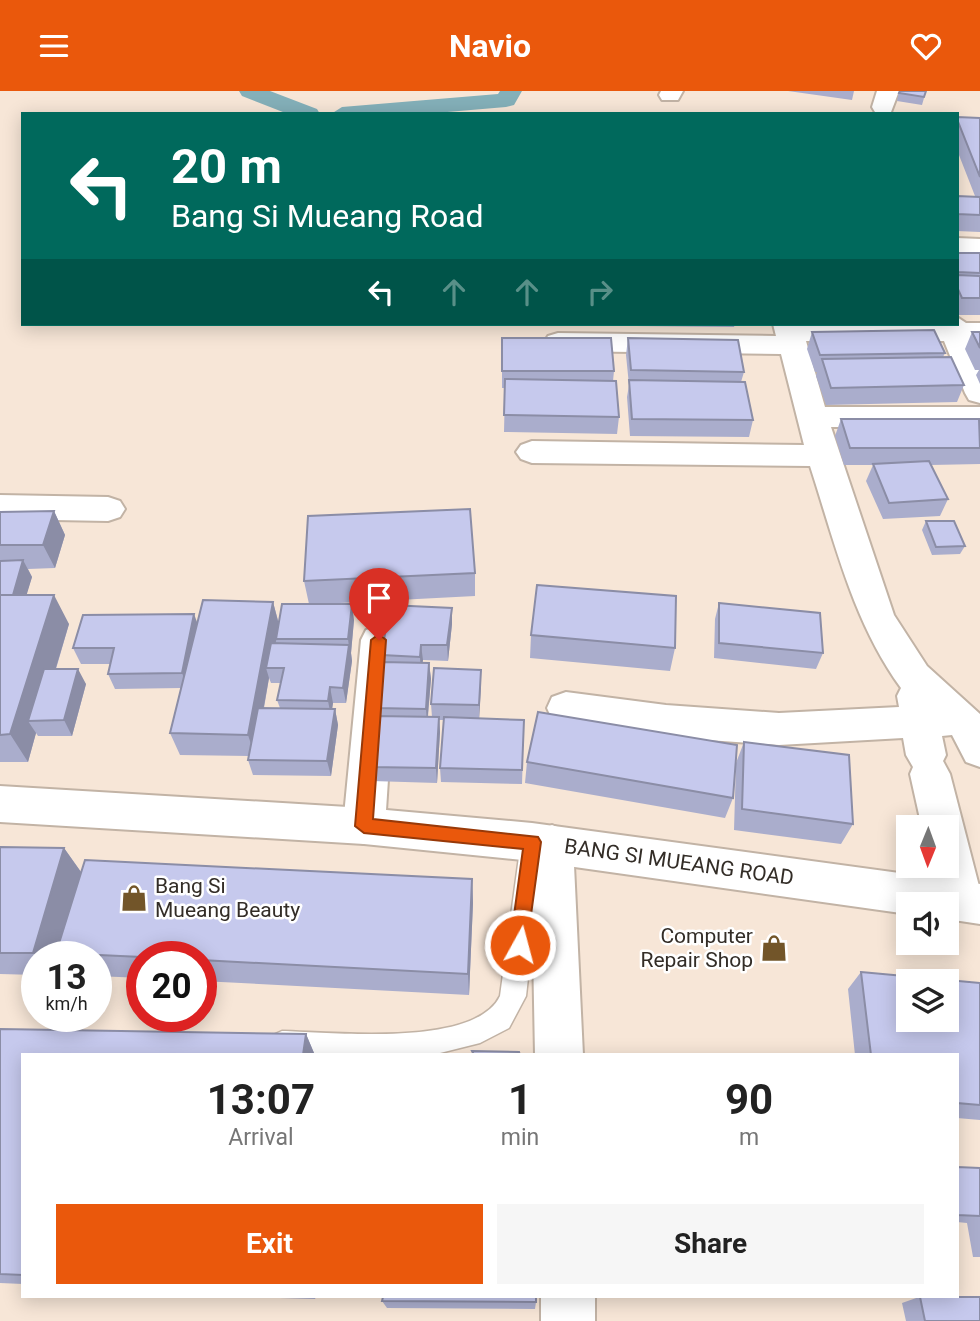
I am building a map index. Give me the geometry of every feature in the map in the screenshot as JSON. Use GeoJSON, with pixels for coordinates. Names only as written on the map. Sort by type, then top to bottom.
{"type":"FeatureCollection","features":[{"type":"Feature","properties":{"kind":"street"},"geometry":{"type":"LineString","coordinates":[[959,246],[980,247]]}},
{"type":"Feature","properties":{"kind":"street"},"geometry":{"type":"LineString","coordinates":[[526,341],[962,329],[980,393]]}},
{"type":"Feature","properties":{"kind":"street"},"geometry":{"type":"LineString","coordinates":[[566,708],[729,727],[779,729],[925,750],[971,734],[914,677],[892,646],[876,615],[823,456],[790,334]]}},
{"type":"Feature","properties":{"kind":"street"},"geometry":{"type":"LineString","coordinates":[[812,417],[980,417]]}},
{"type":"Feature","properties":{"kind":"street"},"geometry":{"type":"LineString","coordinates":[[532,452],[823,456]]}},
{"type":"Feature","properties":{"kind":"street"},"geometry":{"type":"LineString","coordinates":[[0,507],[108,509]]}},
{"type":"Feature","properties":{"kind":"street"},"geometry":{"type":"LineString","coordinates":[[364,826],[379,640]]}},
{"type":"Feature","properties":{"kind":"street"},"geometry":{"type":"LineString","coordinates":[[914,677],[925,750],[940,815]]}},
{"type":"Feature","properties":{"kind":"street","name":"BANG SI MUEANG ROAD"},"geometry":{"type":"LineString","coordinates":[[0,804],[364,826],[542,843],[971,902]]}},
{"type":"Feature","properties":{"kind":"street"},"geometry":{"type":"LineString","coordinates":[[542,843],[559,1053]]}},
{"type":"Feature","properties":{"kind":"street"},"geometry":{"type":"LineString","coordinates":[[959,872],[971,902]]}},
{"type":"Feature","properties":{"kind":"street"},"geometry":{"type":"LineString","coordinates":[[568,1298],[568,1321]]}},
{"type":"Feature","properties":{"kind":"lane"},"geometry":{"type":"LineString","coordinates":[[263,1044],[388,1050],[476,1034],[502,1018],[513,996],[542,843]]}},
{"type":"Feature","properties":{"kind":"building"},"geometry":{"type":"Polygon","coordinates":[[[926,91],[924,97],[899,93],[926,91]]]}},
{"type":"Feature","properties":{"kind":"building"},"geometry":{"type":"Polygon","coordinates":[[[959,117],[980,118],[980,177],[959,124],[959,117]]]}},
{"type":"Feature","properties":{"kind":"building"},"geometry":{"type":"Polygon","coordinates":[[[959,196],[980,197],[980,215],[959,214],[959,196]]]}},
{"type":"Feature","properties":{"kind":"building"},"geometry":{"type":"Polygon","coordinates":[[[959,253],[980,253],[980,273],[959,272],[959,253]]]}},
{"type":"Feature","properties":{"kind":"building"},"geometry":{"type":"Polygon","coordinates":[[[959,275],[980,276],[980,298],[962,298],[959,291],[959,275]]]}},
{"type":"Feature","properties":{"kind":"building"},"geometry":{"type":"Polygon","coordinates":[[[934,330],[945,353],[820,355],[812,332],[934,330]]]}},
{"type":"Feature","properties":{"kind":"building"},"geometry":{"type":"Polygon","coordinates":[[[972,332],[980,332],[980,348],[972,332]]]}},
{"type":"Feature","properties":{"kind":"building"},"geometry":{"type":"Polygon","coordinates":[[[502,338],[611,338],[614,371],[502,371],[502,338]]]}},
{"type":"Feature","properties":{"kind":"building"},"geometry":{"type":"Polygon","coordinates":[[[628,338],[738,340],[744,372],[631,370],[628,338]]]}},
{"type":"Feature","properties":{"kind":"building"},"geometry":{"type":"Polygon","coordinates":[[[951,357],[964,385],[831,388],[822,359],[951,357]]]}},
{"type":"Feature","properties":{"kind":"building"},"geometry":{"type":"Polygon","coordinates":[[[505,379],[616,381],[619,417],[504,415],[505,379]]]}},
{"type":"Feature","properties":{"kind":"building"},"geometry":{"type":"Polygon","coordinates":[[[629,380],[745,382],[753,420],[632,419],[629,380]]]}},
{"type":"Feature","properties":{"kind":"building"},"geometry":{"type":"Polygon","coordinates":[[[841,419],[979,419],[980,448],[850,448],[841,419]]]}},
{"type":"Feature","properties":{"kind":"building"},"geometry":{"type":"Polygon","coordinates":[[[929,461],[948,499],[889,503],[873,464],[929,461]]]}},
{"type":"Feature","properties":{"kind":"building"},"geometry":{"type":"Polygon","coordinates":[[[470,509],[475,573],[304,581],[308,516],[470,509]]]}},
{"type":"Feature","properties":{"kind":"building"},"geometry":{"type":"Polygon","coordinates":[[[54,511],[43,545],[0,545],[0,512],[54,511]]]}},
{"type":"Feature","properties":{"kind":"building"},"geometry":{"type":"Polygon","coordinates":[[[926,521],[954,521],[965,546],[936,547],[926,521]]]}},
{"type":"Feature","properties":{"kind":"building"},"geometry":{"type":"Polygon","coordinates":[[[23,560],[13,595],[0,595],[0,561],[23,560]]]}},
{"type":"Feature","properties":{"kind":"building"},"geometry":{"type":"Polygon","coordinates":[[[537,585],[676,596],[675,648],[531,635],[537,585]]]}},
{"type":"Feature","properties":{"kind":"building"},"geometry":{"type":"Polygon","coordinates":[[[0,595],[54,595],[10,734],[0,735],[0,595]]]}},
{"type":"Feature","properties":{"kind":"building"},"geometry":{"type":"Polygon","coordinates":[[[203,600],[273,602],[248,735],[170,733],[203,600]]]}},
{"type":"Feature","properties":{"kind":"building"},"geometry":{"type":"Polygon","coordinates":[[[719,603],[820,613],[823,653],[719,643],[719,603]]]}},
{"type":"Feature","properties":{"kind":"building"},"geometry":{"type":"Polygon","coordinates":[[[282,604],[352,604],[348,639],[276,639],[282,604]]]}},
{"type":"Feature","properties":{"kind":"building"},"geometry":{"type":"Polygon","coordinates":[[[389,605],[452,608],[447,645],[421,645],[420,657],[382,655],[389,605]]]}},
{"type":"Feature","properties":{"kind":"building"},"geometry":{"type":"Polygon","coordinates":[[[194,614],[182,673],[108,674],[114,648],[73,648],[83,615],[194,614]]]}},
{"type":"Feature","properties":{"kind":"building"},"geometry":{"type":"Polygon","coordinates":[[[271,643],[349,645],[343,688],[330,687],[328,701],[277,700],[284,668],[266,668],[271,643]]]}},
{"type":"Feature","properties":{"kind":"building"},"geometry":{"type":"Polygon","coordinates":[[[382,662],[429,663],[426,709],[377,708],[382,662]]]}},
{"type":"Feature","properties":{"kind":"building"},"geometry":{"type":"Polygon","coordinates":[[[434,668],[481,670],[479,705],[431,704],[434,668]]]}},
{"type":"Feature","properties":{"kind":"building"},"geometry":{"type":"Polygon","coordinates":[[[44,669],[78,669],[64,720],[28,721],[44,669]]]}},
{"type":"Feature","properties":{"kind":"building"},"geometry":{"type":"Polygon","coordinates":[[[258,708],[335,709],[327,761],[248,760],[258,708]]]}},
{"type":"Feature","properties":{"kind":"building"},"geometry":{"type":"Polygon","coordinates":[[[538,712],[737,745],[733,798],[527,762],[538,712]]]}},
{"type":"Feature","properties":{"kind":"building"},"geometry":{"type":"Polygon","coordinates":[[[376,716],[439,717],[436,768],[370,767],[376,716]]]}},
{"type":"Feature","properties":{"kind":"building"},"geometry":{"type":"Polygon","coordinates":[[[444,717],[524,720],[522,770],[440,768],[444,717]]]}},
{"type":"Feature","properties":{"kind":"building"},"geometry":{"type":"Polygon","coordinates":[[[744,742],[849,755],[853,824],[742,809],[744,742]]]}},
{"type":"Feature","properties":{"kind":"building"},"geometry":{"type":"Polygon","coordinates":[[[0,847],[64,848],[37,941],[21,941],[21,953],[0,953],[0,847]]]}},
{"type":"Feature","properties":{"kind":"building"},"geometry":{"type":"Polygon","coordinates":[[[85,860],[472,879],[468,974],[217,961],[217,941],[126,941],[126,956],[112,956],[112,941],[60,941],[85,860]]]}},
{"type":"Feature","properties":{"kind":"building"},"geometry":{"type":"Polygon","coordinates":[[[861,972],[896,975],[896,1032],[959,1032],[959,981],[980,983],[980,1105],[959,1103],[959,1053],[871,1053],[861,972]]]}},
{"type":"Feature","properties":{"kind":"building"},"geometry":{"type":"Polygon","coordinates":[[[0,1029],[21,1029],[21,1032],[306,1034],[303,1053],[21,1053],[21,1275],[0,1274],[0,1029]]]}},
{"type":"Feature","properties":{"kind":"building"},"geometry":{"type":"Polygon","coordinates":[[[472,1051],[519,1053],[473,1053],[472,1051]]]}},
{"type":"Feature","properties":{"kind":"building"},"geometry":{"type":"Polygon","coordinates":[[[959,1167],[980,1168],[980,1216],[959,1215],[959,1167]]]}},
{"type":"Feature","properties":{"kind":"building"},"geometry":{"type":"Polygon","coordinates":[[[980,1297],[980,1321],[925,1321],[920,1298],[980,1297]]]}},
{"type":"Feature","properties":{"kind":"building"},"geometry":{"type":"Polygon","coordinates":[[[383,1298],[536,1298],[536,1302],[382,1301],[383,1298]]]}},
{"type":"Feature","properties":{"kind":"waterway"},"geometry":{"type":"LineString","coordinates":[[250,91],[304,112]]}},
{"type":"Feature","properties":{"kind":"waterway"},"geometry":{"type":"LineString","coordinates":[[365,112],[506,100],[511,91]]}},
{"type":"Feature","properties":{"kind":"place","name":"Bang Si Mueang Beauty"},"geometry":{"type":"Point","coordinates":[134,898]}},
{"type":"Feature","properties":{"kind":"place","name":"Computer Repair Shop"},"geometry":{"type":"Point","coordinates":[774,948]}},
{"type":"Feature","properties":{"kind":"route"},"geometry":{"type":"LineString","coordinates":[[379,640],[364,826],[532,842],[520,945]]}}]}
